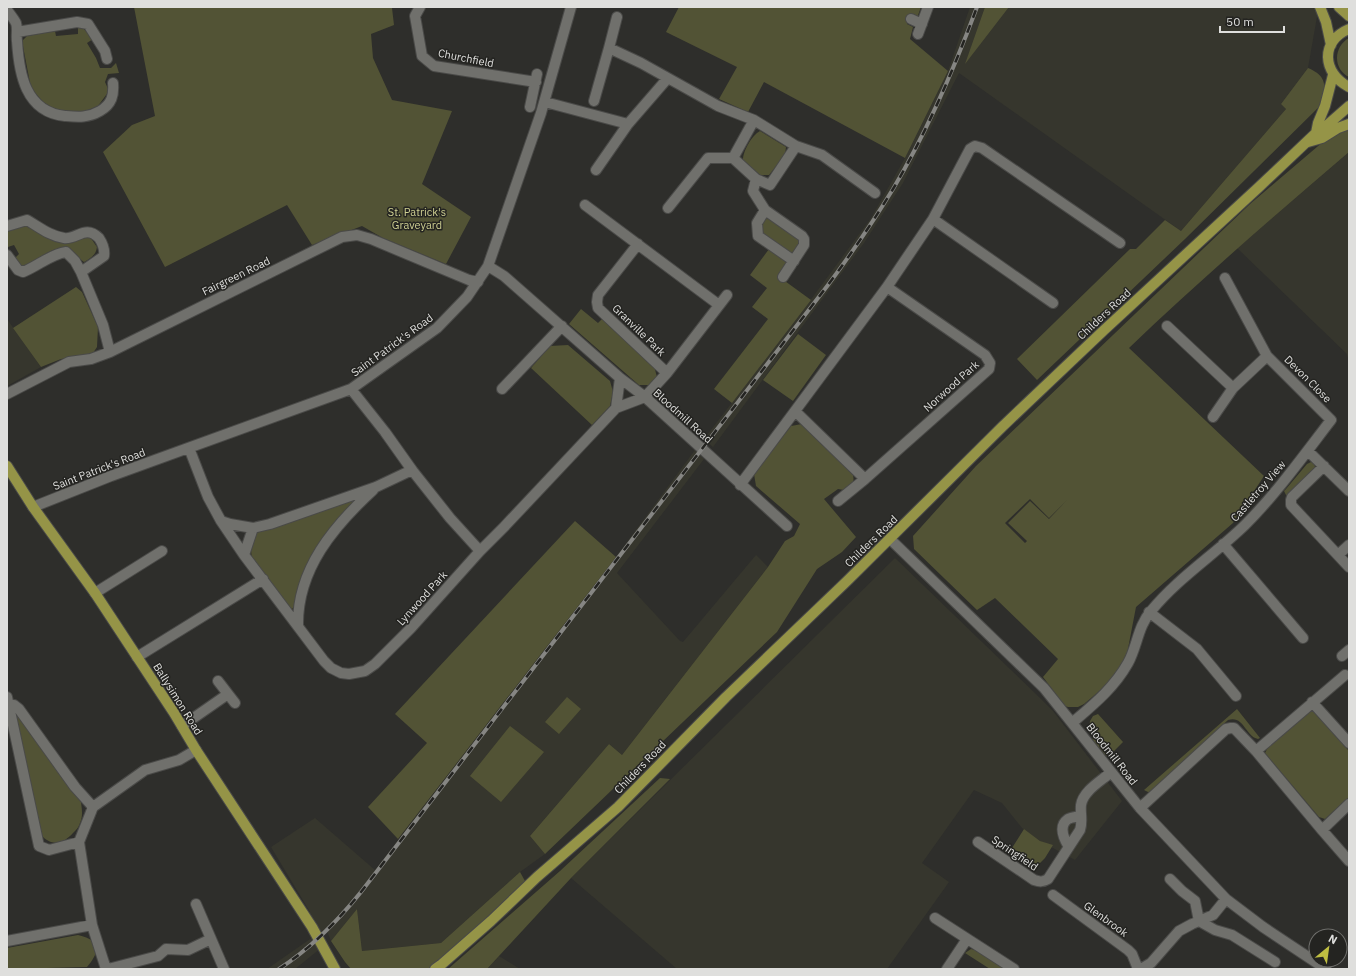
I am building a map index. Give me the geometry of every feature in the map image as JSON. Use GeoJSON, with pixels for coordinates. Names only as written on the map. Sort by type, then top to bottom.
{"type":"FeatureCollection","features":[{"type":"Feature","properties":{"kind":"main road"},"geometry":{"type":"LineString","coordinates":[[1320,7],[1326,22],[1331,45]]}},
{"type":"Feature","properties":{"kind":"main road"},"geometry":{"type":"LineString","coordinates":[[1339,7],[1349,16]]}},
{"type":"Feature","properties":{"kind":"main road"},"geometry":{"type":"LineString","coordinates":[[1349,29],[1341,33],[1331,45],[1328,56],[1333,75],[1341,83],[1349,87]]}},
{"type":"Feature","properties":{"kind":"main road","name":"Childers Road"},"geometry":{"type":"LineString","coordinates":[[1316,133],[1333,75]]}},
{"type":"Feature","properties":{"kind":"main road","name":"Childers Road"},"geometry":{"type":"LineString","coordinates":[[438,967],[491,921],[537,877],[618,807],[726,697],[890,539],[1004,425],[1316,133],[1349,106]]}},
{"type":"Feature","properties":{"kind":"main road"},"geometry":{"type":"LineString","coordinates":[[1308,142],[1322,138],[1338,128],[1349,124]]}},
{"type":"Feature","properties":{"kind":"main road","name":"Ballysimon Road"},"geometry":{"type":"LineString","coordinates":[[7,466],[33,507],[95,593],[324,947],[341,969]]}},
{"type":"Feature","properties":{"kind":"main road","name":"Ballysimon Road"},"geometry":{"type":"LineString","coordinates":[[324,947],[335,969]]}},
{"type":"Feature","properties":{"kind":"street","name":"Churchfield"},"geometry":{"type":"LineString","coordinates":[[420,7],[415,16],[422,56],[434,66],[537,78],[530,107]]}},
{"type":"Feature","properties":{"kind":"street","name":"Saint Patrick's Road"},"geometry":{"type":"LineString","coordinates":[[33,507],[111,476],[351,390],[437,328],[467,297],[488,266],[545,102],[571,7]]}},
{"type":"Feature","properties":{"kind":"street"},"geometry":{"type":"LineString","coordinates":[[918,34],[928,7]]}},
{"type":"Feature","properties":{"kind":"street"},"geometry":{"type":"LineString","coordinates":[[7,10],[16,24],[13,38],[24,84],[29,94],[43,108],[60,115],[80,117],[92,115],[103,109],[114,94],[113,83]]}},
{"type":"Feature","properties":{"kind":"street"},"geometry":{"type":"LineString","coordinates":[[594,101],[617,17]]}},
{"type":"Feature","properties":{"kind":"street"},"geometry":{"type":"LineString","coordinates":[[911,20],[922,24]]}},
{"type":"Feature","properties":{"kind":"street"},"geometry":{"type":"LineString","coordinates":[[13,38],[77,22],[88,24],[105,52],[107,59]]}},
{"type":"Feature","properties":{"kind":"street"},"geometry":{"type":"LineString","coordinates":[[609,48],[641,63],[667,79],[718,106],[754,120],[796,146],[822,155],[876,193]]}},
{"type":"Feature","properties":{"kind":"street"},"geometry":{"type":"LineString","coordinates":[[596,170],[628,124],[667,79]]}},
{"type":"Feature","properties":{"kind":"street"},"geometry":{"type":"LineString","coordinates":[[545,102],[628,124]]}},
{"type":"Feature","properties":{"kind":"street"},"geometry":{"type":"LineString","coordinates":[[734,158],[754,120]]}},
{"type":"Feature","properties":{"kind":"street"},"geometry":{"type":"LineString","coordinates":[[668,208],[708,158],[734,158],[756,179],[770,185],[796,146]]}},
{"type":"Feature","properties":{"kind":"street"},"geometry":{"type":"LineString","coordinates":[[740,485],[887,287],[933,219],[970,149],[975,146],[982,148],[1120,243]]}},
{"type":"Feature","properties":{"kind":"street"},"geometry":{"type":"LineString","coordinates":[[756,179],[753,191],[765,210],[802,236],[804,239],[804,245],[783,277]]}},
{"type":"Feature","properties":{"kind":"street"},"geometry":{"type":"LineString","coordinates":[[585,205],[719,305]]}},
{"type":"Feature","properties":{"kind":"street"},"geometry":{"type":"LineString","coordinates":[[765,210],[757,223],[758,236],[794,261]]}},
{"type":"Feature","properties":{"kind":"street"},"geometry":{"type":"LineString","coordinates":[[933,219],[1053,303]]}},
{"type":"Feature","properties":{"kind":"street"},"geometry":{"type":"LineString","coordinates":[[7,226],[27,220],[54,236],[66,238],[82,232],[88,232],[96,236],[104,246],[104,256],[81,272]]}},
{"type":"Feature","properties":{"kind":"street","name":"Fairgreen Road"},"geometry":{"type":"LineString","coordinates":[[7,394],[69,362],[91,359],[110,352],[342,237],[357,235],[371,238],[478,282]]}},
{"type":"Feature","properties":{"kind":"street","name":"Granville Park"},"geometry":{"type":"LineString","coordinates":[[638,244],[598,295],[598,308],[667,373]]}},
{"type":"Feature","properties":{"kind":"street"},"geometry":{"type":"LineString","coordinates":[[7,255],[18,270],[23,272],[35,267],[56,254],[66,252],[75,261],[81,272],[103,325],[110,352]]}},
{"type":"Feature","properties":{"kind":"street","name":"Bloodmill Road"},"geometry":{"type":"LineString","coordinates":[[488,266],[504,276],[620,378],[644,397],[787,526]]}},
{"type":"Feature","properties":{"kind":"street","name":"Devon Close"},"geometry":{"type":"LineString","coordinates":[[1225,278],[1267,356],[1332,420]]}},
{"type":"Feature","properties":{"kind":"street","name":"Norwood Park"},"geometry":{"type":"LineString","coordinates":[[838,501],[865,479],[989,369],[990,363],[984,355],[887,287]]}},
{"type":"Feature","properties":{"kind":"street","name":"Granville Park"},"geometry":{"type":"LineString","coordinates":[[644,397],[667,373],[727,294]]}},
{"type":"Feature","properties":{"kind":"street"},"geometry":{"type":"LineString","coordinates":[[502,389],[562,326]]}},
{"type":"Feature","properties":{"kind":"street"},"geometry":{"type":"LineString","coordinates":[[1167,326],[1233,388]]}},
{"type":"Feature","properties":{"kind":"street","name":"Devon Close"},"geometry":{"type":"LineString","coordinates":[[1213,418],[1233,388],[1267,356]]}},
{"type":"Feature","properties":{"kind":"street"},"geometry":{"type":"LineString","coordinates":[[616,408],[620,378]]}},
{"type":"Feature","properties":{"kind":"street"},"geometry":{"type":"LineString","coordinates":[[351,390],[450,518],[480,551]]}},
{"type":"Feature","properties":{"kind":"street","name":"Lynwood Park"},"geometry":{"type":"LineString","coordinates":[[189,448],[208,497],[221,521],[244,555],[324,661],[331,668],[341,673],[349,674],[365,671],[375,664],[411,628],[480,551],[616,408],[644,397]]}},
{"type":"Feature","properties":{"kind":"street"},"geometry":{"type":"LineString","coordinates":[[795,411],[865,479]]}},
{"type":"Feature","properties":{"kind":"street","name":"Castletroy View"},"geometry":{"type":"LineString","coordinates":[[1072,723],[1102,696],[1118,679],[1131,657],[1139,632],[1149,612],[1171,588],[1244,526],[1308,451],[1332,420]]}},
{"type":"Feature","properties":{"kind":"street"},"geometry":{"type":"LineString","coordinates":[[1308,451],[1349,491]]}},
{"type":"Feature","properties":{"kind":"street"},"geometry":{"type":"LineString","coordinates":[[1324,466],[1292,497],[1291,505],[1349,567]]}},
{"type":"Feature","properties":{"kind":"street"},"geometry":{"type":"LineString","coordinates":[[221,521],[253,528],[270,524],[376,487],[412,470]]}},
{"type":"Feature","properties":{"kind":"street"},"geometry":{"type":"LineString","coordinates":[[298,626],[301,593],[319,552],[341,522],[376,487]]}},
{"type":"Feature","properties":{"kind":"street"},"geometry":{"type":"LineString","coordinates":[[244,555],[253,528]]}},
{"type":"Feature","properties":{"kind":"street","name":"Bloodmill Road"},"geometry":{"type":"LineString","coordinates":[[890,539],[1033,677],[1140,808],[1226,899],[1263,927],[1326,969]]}},
{"type":"Feature","properties":{"kind":"street"},"geometry":{"type":"LineString","coordinates":[[1223,544],[1303,638]]}},
{"type":"Feature","properties":{"kind":"street"},"geometry":{"type":"LineString","coordinates":[[1338,555],[1349,545]]}},
{"type":"Feature","properties":{"kind":"street"},"geometry":{"type":"LineString","coordinates":[[95,593],[162,551]]}},
{"type":"Feature","properties":{"kind":"street"},"geometry":{"type":"LineString","coordinates":[[137,657],[263,579]]}},
{"type":"Feature","properties":{"kind":"street"},"geometry":{"type":"LineString","coordinates":[[1149,612],[1197,648],[1236,696]]}},
{"type":"Feature","properties":{"kind":"street"},"geometry":{"type":"LineString","coordinates":[[1256,751],[1344,675]]}},
{"type":"Feature","properties":{"kind":"street"},"geometry":{"type":"LineString","coordinates":[[218,681],[235,703]]}},
{"type":"Feature","properties":{"kind":"street"},"geometry":{"type":"LineString","coordinates":[[182,726],[228,694]]}},
{"type":"Feature","properties":{"kind":"street"},"geometry":{"type":"LineString","coordinates":[[8,701],[19,709],[75,787],[93,807]]}},
{"type":"Feature","properties":{"kind":"street"},"geometry":{"type":"LineString","coordinates":[[8,701],[39,846],[49,850],[79,842]]}},
{"type":"Feature","properties":{"kind":"street"},"geometry":{"type":"LineString","coordinates":[[1312,702],[1349,743]]}},
{"type":"Feature","properties":{"kind":"street"},"geometry":{"type":"LineString","coordinates":[[1140,808],[1226,729],[1231,728],[1237,730],[1256,751],[1349,861]]}},
{"type":"Feature","properties":{"kind":"street"},"geometry":{"type":"LineString","coordinates":[[196,750],[178,760],[145,770],[93,807],[79,842],[92,925],[107,969],[158,956],[166,949],[188,950],[211,939]]}},
{"type":"Feature","properties":{"kind":"street","name":"Springfield"},"geometry":{"type":"LineString","coordinates":[[978,842],[1034,880],[1039,882],[1044,881],[1048,878],[1080,830],[1082,825],[1081,804],[1084,798],[1091,789],[1110,772]]}},
{"type":"Feature","properties":{"kind":"street"},"geometry":{"type":"LineString","coordinates":[[1322,830],[1349,804]]}},
{"type":"Feature","properties":{"kind":"street"},"geometry":{"type":"LineString","coordinates":[[1069,846],[1064,839],[1062,831],[1063,826],[1069,819],[1082,816]]}},
{"type":"Feature","properties":{"kind":"street"},"geometry":{"type":"LineString","coordinates":[[1170,879],[1195,901],[1199,921],[1215,930],[1232,935],[1275,962]]}},
{"type":"Feature","properties":{"kind":"street","name":"Glenbrook"},"geometry":{"type":"LineString","coordinates":[[1053,895],[1128,950],[1139,969],[1152,966],[1179,931],[1185,927],[1213,916],[1226,899]]}},
{"type":"Feature","properties":{"kind":"street"},"geometry":{"type":"LineString","coordinates":[[196,904],[224,969]]}},
{"type":"Feature","properties":{"kind":"street"},"geometry":{"type":"LineString","coordinates":[[935,918],[1014,969]]}},
{"type":"Feature","properties":{"kind":"street"},"geometry":{"type":"LineString","coordinates":[[7,941],[92,925]]}},
{"type":"Feature","properties":{"kind":"street"},"geometry":{"type":"LineString","coordinates":[[948,969],[967,939]]}},
{"type":"Feature","properties":{"kind":"shaded area"},"geometry":{"type":"Polygon","coordinates":[[[970,7],[985,7],[966,62],[1009,7],[1316,7],[1318,11],[1308,68],[1281,104],[1286,109],[1181,231],[959,73],[903,183],[864,243],[713,447],[704,439],[801,313],[871,218],[905,158],[948,71],[970,7]]]}},
{"type":"Feature","properties":{"kind":"shaded area"},"geometry":{"type":"Polygon","coordinates":[[[1349,152],[1349,363],[1347,354],[1237,248],[1349,152]]]}},
{"type":"Feature","properties":{"kind":"shaded area"},"geometry":{"type":"Polygon","coordinates":[[[7,319],[41,367],[7,386],[7,319]]]}},
{"type":"Feature","properties":{"kind":"shaded area"},"geometry":{"type":"Polygon","coordinates":[[[695,450],[704,459],[617,573],[680,641],[683,642],[756,555],[768,567],[622,755],[609,744],[530,836],[545,854],[520,872],[441,943],[362,951],[357,909],[331,941],[326,929],[313,937],[304,921],[310,912],[271,847],[315,818],[375,870],[616,557],[695,450]]]}},
{"type":"Feature","properties":{"kind":"shaded area"},"geometry":{"type":"Polygon","coordinates":[[[895,558],[1053,711],[1122,801],[1075,860],[1040,841],[1022,828],[1002,803],[974,790],[922,863],[949,882],[887,969],[677,969],[571,878],[895,558]]]}},
{"type":"Feature","properties":{"kind":"shaded area"},"geometry":{"type":"Polygon","coordinates":[[[313,937],[321,948],[295,969],[267,969],[313,937]]]}},
{"type":"Feature","properties":{"kind":"shaded area"},"geometry":{"type":"Polygon","coordinates":[[[499,956],[520,969],[487,969],[499,956]]]}},
{"type":"Feature","properties":{"kind":"green space","name":"St. Patrick's Graveyard"},"geometry":{"type":"Polygon","coordinates":[[[134,7],[394,7],[392,8],[394,25],[371,34],[373,58],[392,100],[452,111],[422,184],[471,217],[446,264],[383,238],[362,226],[312,245],[287,205],[165,267],[103,152],[132,125],[155,116],[134,7]]]}},
{"type":"Feature","properties":{"kind":"green space"},"geometry":{"type":"Polygon","coordinates":[[[679,7],[921,7],[917,18],[910,15],[907,24],[913,27],[910,39],[948,71],[905,158],[764,82],[748,112],[719,99],[737,67],[666,32],[679,7]]]}},
{"type":"Feature","properties":{"kind":"green space"},"geometry":{"type":"Polygon","coordinates":[[[985,7],[1009,7],[965,64],[985,7]]]}},
{"type":"Feature","properties":{"kind":"green space"},"geometry":{"type":"Polygon","coordinates":[[[78,28],[83,28],[93,39],[87,43],[100,68],[111,68],[116,63],[119,73],[108,74],[105,82],[109,91],[98,106],[83,112],[59,111],[44,103],[31,88],[22,41],[27,36],[55,31],[56,36],[78,34],[78,28]]]}},
{"type":"Feature","properties":{"kind":"green space"},"geometry":{"type":"Polygon","coordinates":[[[1349,38],[1349,77],[1340,69],[1337,58],[1340,47],[1349,38]]]}},
{"type":"Feature","properties":{"kind":"green space"},"geometry":{"type":"Polygon","coordinates":[[[1308,68],[1319,74],[1324,82],[1324,102],[1185,239],[1037,380],[1017,359],[1130,249],[1136,249],[1165,220],[1181,231],[1286,109],[1281,104],[1308,68]]]}},
{"type":"Feature","properties":{"kind":"green space"},"geometry":{"type":"Polygon","coordinates":[[[1349,128],[1349,152],[1238,248],[1129,348],[1264,476],[1233,523],[1136,607],[1126,659],[1110,682],[1084,704],[1078,707],[1065,706],[1043,677],[1058,659],[995,598],[977,610],[914,549],[913,536],[976,466],[1250,204],[1331,135],[1349,128]],[[1030,499],[1005,523],[1025,543],[1027,541],[1008,523],[1030,501],[1049,519],[1067,500],[1049,518],[1030,499]]]}},
{"type":"Feature","properties":{"kind":"green space"},"geometry":{"type":"Polygon","coordinates":[[[760,131],[786,147],[785,155],[769,175],[760,175],[743,160],[748,144],[760,131]]]}},
{"type":"Feature","properties":{"kind":"green space"},"geometry":{"type":"Polygon","coordinates":[[[770,217],[798,237],[800,242],[796,250],[790,254],[762,234],[762,220],[770,217]]]}},
{"type":"Feature","properties":{"kind":"green space"},"geometry":{"type":"Polygon","coordinates":[[[28,225],[58,242],[69,242],[82,237],[90,237],[97,247],[96,252],[84,262],[74,252],[60,248],[41,256],[25,268],[16,260],[16,257],[19,254],[14,245],[8,247],[7,245],[7,232],[12,229],[28,225]]]}},
{"type":"Feature","properties":{"kind":"green space"},"geometry":{"type":"Polygon","coordinates":[[[769,249],[787,263],[778,276],[811,300],[732,403],[714,389],[768,319],[752,307],[767,288],[750,275],[769,249]]]}},
{"type":"Feature","properties":{"kind":"green space"},"geometry":{"type":"Polygon","coordinates":[[[76,287],[82,292],[98,327],[97,347],[93,353],[61,359],[41,367],[13,328],[76,287]]]}},
{"type":"Feature","properties":{"kind":"green space"},"geometry":{"type":"Polygon","coordinates":[[[581,309],[598,323],[602,319],[654,366],[657,377],[651,385],[639,385],[569,324],[581,309]]]}},
{"type":"Feature","properties":{"kind":"green space"},"geometry":{"type":"Polygon","coordinates":[[[798,334],[826,355],[793,401],[763,380],[798,334]]]}},
{"type":"Feature","properties":{"kind":"green space"},"geometry":{"type":"Polygon","coordinates":[[[568,345],[610,381],[613,392],[610,406],[592,425],[531,368],[550,346],[568,345]]]}},
{"type":"Feature","properties":{"kind":"green space"},"geometry":{"type":"Polygon","coordinates":[[[802,424],[853,475],[853,482],[844,490],[838,489],[824,499],[856,537],[842,552],[817,569],[777,632],[545,854],[530,836],[609,744],[622,755],[768,567],[785,541],[794,536],[800,524],[756,486],[754,474],[791,426],[802,424]]]}},
{"type":"Feature","properties":{"kind":"green space"},"geometry":{"type":"Polygon","coordinates":[[[1311,462],[1314,463],[1315,467],[1288,495],[1286,495],[1284,491],[1307,464],[1311,462]]]}},
{"type":"Feature","properties":{"kind":"green space"},"geometry":{"type":"Polygon","coordinates":[[[357,499],[315,549],[306,569],[294,607],[292,609],[289,608],[252,561],[251,550],[256,533],[357,499]]]}},
{"type":"Feature","properties":{"kind":"green space"},"geometry":{"type":"Polygon","coordinates":[[[575,521],[616,557],[398,839],[368,807],[427,743],[395,714],[575,521]]]}},
{"type":"Feature","properties":{"kind":"green space"},"geometry":{"type":"Polygon","coordinates":[[[567,697],[581,709],[559,734],[545,722],[567,697]]]}},
{"type":"Feature","properties":{"kind":"green space"},"geometry":{"type":"Polygon","coordinates":[[[1237,709],[1260,738],[1258,739],[1250,734],[1238,720],[1228,720],[1150,793],[1144,790],[1237,709]]]}},
{"type":"Feature","properties":{"kind":"green space"},"geometry":{"type":"Polygon","coordinates":[[[1311,710],[1349,751],[1349,797],[1325,819],[1319,817],[1265,753],[1268,747],[1311,710]]]}},
{"type":"Feature","properties":{"kind":"green space"},"geometry":{"type":"Polygon","coordinates":[[[1098,714],[1123,742],[1108,757],[1092,739],[1094,736],[1089,729],[1090,721],[1093,716],[1098,714]]]}},
{"type":"Feature","properties":{"kind":"green space"},"geometry":{"type":"Polygon","coordinates":[[[19,716],[81,802],[82,815],[79,826],[69,837],[61,842],[53,843],[41,835],[16,718],[19,716]]]}},
{"type":"Feature","properties":{"kind":"green space"},"geometry":{"type":"Polygon","coordinates":[[[510,726],[544,752],[501,802],[470,776],[510,726]]]}},
{"type":"Feature","properties":{"kind":"green space"},"geometry":{"type":"Polygon","coordinates":[[[660,778],[670,779],[571,878],[487,969],[448,969],[560,871],[660,778]]]}},
{"type":"Feature","properties":{"kind":"green space"},"geometry":{"type":"Polygon","coordinates":[[[1024,829],[1040,841],[1053,845],[1045,858],[1038,865],[1012,848],[1024,829]]]}},
{"type":"Feature","properties":{"kind":"green space"},"geometry":{"type":"Polygon","coordinates":[[[520,872],[525,881],[460,943],[428,969],[351,969],[331,941],[357,909],[362,951],[441,943],[520,872]]]}},
{"type":"Feature","properties":{"kind":"green space"},"geometry":{"type":"Polygon","coordinates":[[[78,935],[91,940],[96,947],[96,952],[87,967],[7,969],[7,948],[78,935]]]}},
{"type":"Feature","properties":{"kind":"green space"},"geometry":{"type":"Polygon","coordinates":[[[971,949],[1006,969],[990,969],[965,953],[971,949]]]}},
{"type":"Feature","properties":{"kind":"railway"},"geometry":{"type":"LineString","coordinates":[[279,969],[291,961],[323,934],[343,914],[361,892],[837,273],[862,238],[917,145],[949,77],[977,7]]}}]}
